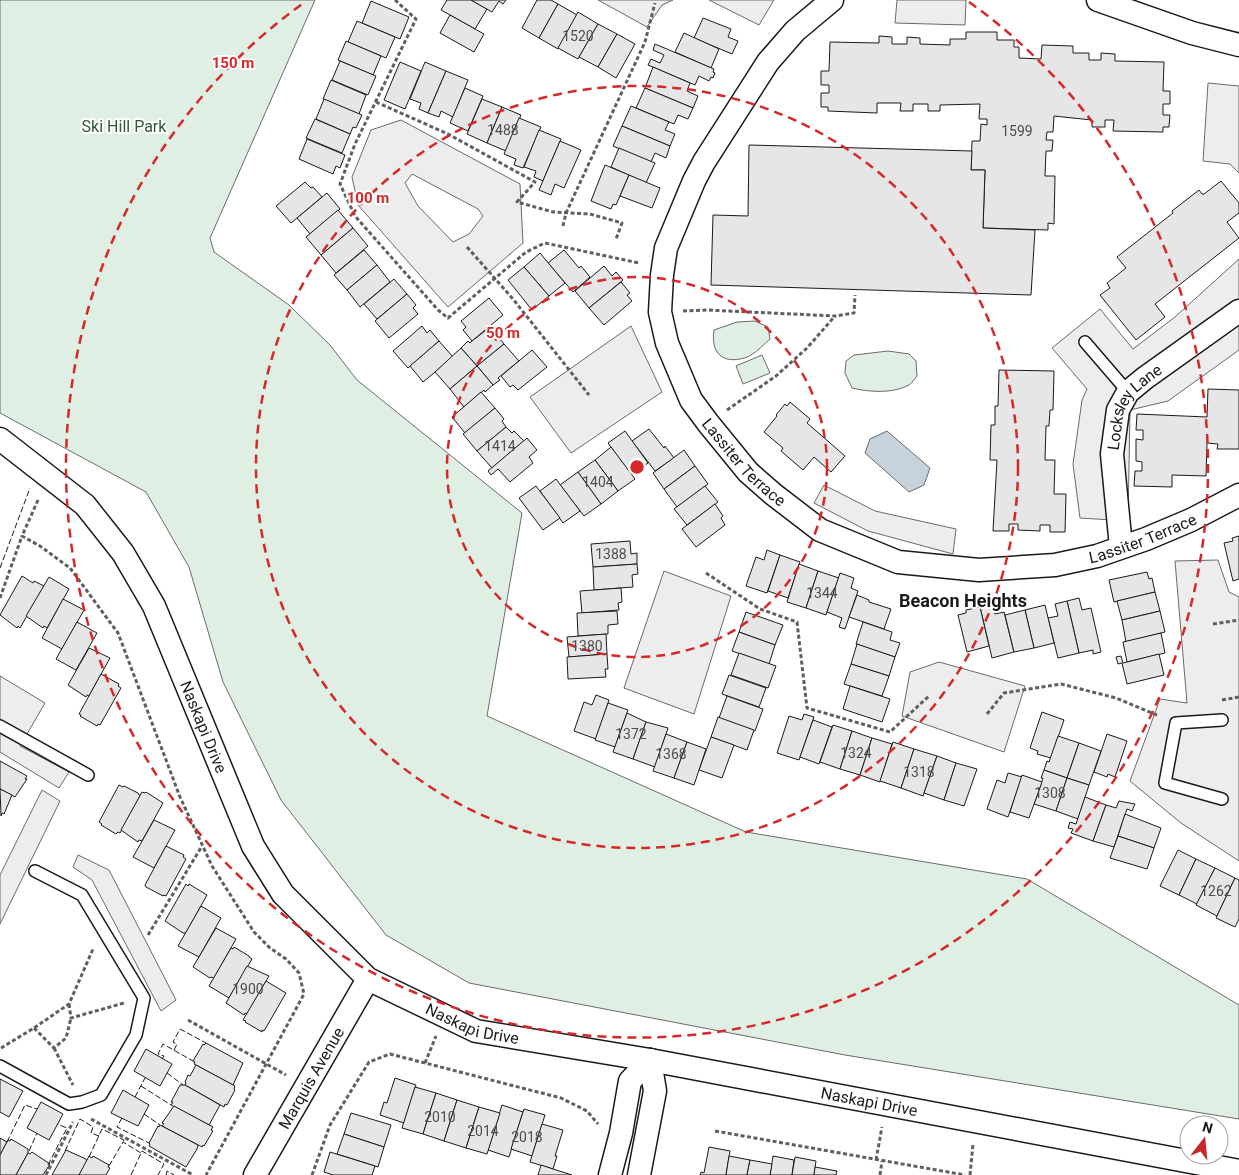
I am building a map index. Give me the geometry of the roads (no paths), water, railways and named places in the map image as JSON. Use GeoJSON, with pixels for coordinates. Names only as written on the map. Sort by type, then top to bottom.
{"type":"FeatureCollection","features":[{"type":"Feature","properties":{"kind":"street","name":"Lassiter Terrace"},"geometry":{"type":"LineString","coordinates":[[832,0],[794,31],[768,62],[704,162],[666,248],[660,312],[667,343],[691,400],[708,424],[748,472],[820,530],[898,562],[979,570],[1055,565],[1097,556],[1121,548],[1192,520],[1239,495]]}},
{"type":"Feature","properties":{"kind":"street"},"geometry":{"type":"LineString","coordinates":[[1098,0],[1192,32],[1239,45]]}},
{"type":"Feature","properties":{"kind":"street","name":"Locksley Lane"},"geometry":{"type":"LineString","coordinates":[[1121,548],[1112,454],[1118,410],[1128,392],[1239,311]]}},
{"type":"Feature","properties":{"kind":"street","name":"Naskapi Drive"},"geometry":{"type":"LineString","coordinates":[[0,439],[85,505],[122,553],[154,606],[253,846],[282,894],[368,980],[476,1031],[650,1060],[1239,1171]]}},
{"type":"Feature","properties":{"kind":"street","name":"Marquis Avenue"},"geometry":{"type":"LineString","coordinates":[[256,1175],[368,980]]}},
{"type":"Feature","properties":{"kind":"street"},"geometry":{"type":"LineString","coordinates":[[610,1175],[621,1133],[630,1081],[650,1060]]}},
{"type":"Feature","properties":{"kind":"street"},"geometry":{"type":"LineString","coordinates":[[639,1175],[655,1091],[650,1060]]}},
{"type":"Feature","properties":{"kind":"lane"},"geometry":{"type":"LineString","coordinates":[[1085,342],[1128,392]]}},
{"type":"Feature","properties":{"kind":"lane"},"geometry":{"type":"LineString","coordinates":[[1222,720],[1176,723],[1165,783],[1222,799]]}},
{"type":"Feature","properties":{"kind":"lane"},"geometry":{"type":"LineString","coordinates":[[0,726],[88,775]]}},
{"type":"Feature","properties":{"kind":"lane"},"geometry":{"type":"LineString","coordinates":[[0,1066],[69,1104],[102,1095],[136,1035],[144,998],[82,895],[35,871]]}},
{"type":"Feature","properties":{"kind":"district","name":"Beacon Heights"},"geometry":{"type":"Point","coordinates":[963,600]}},
{"type":"Feature","properties":{"kind":"park label","name":"Ski Hill Park"},"geometry":{"type":"Point","coordinates":[124,126]}}]}
